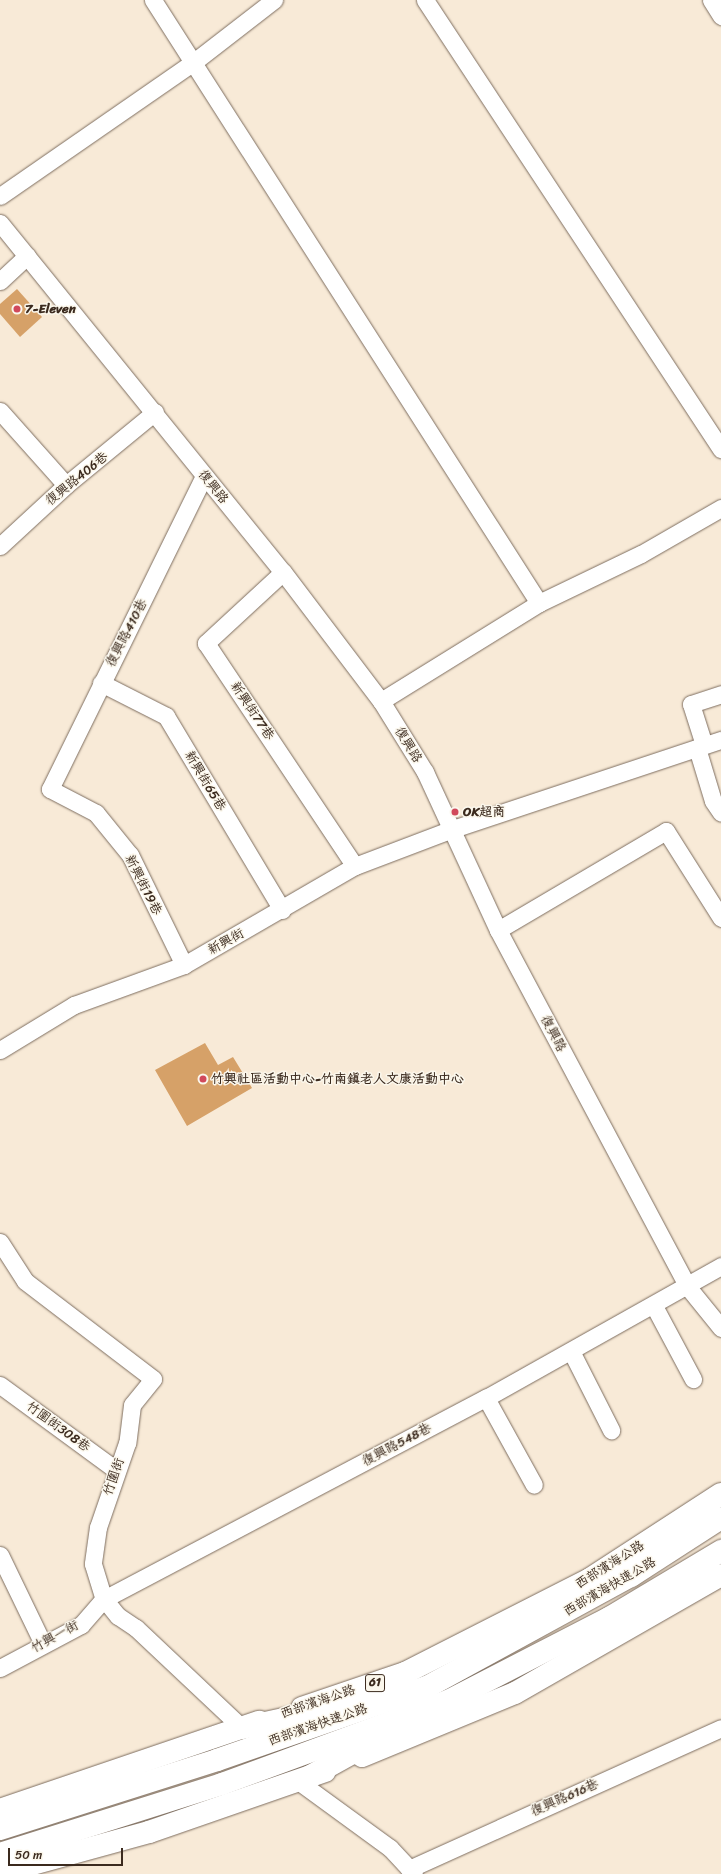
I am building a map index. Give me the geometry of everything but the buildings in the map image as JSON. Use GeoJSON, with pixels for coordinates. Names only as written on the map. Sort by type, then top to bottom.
{"type":"FeatureCollection","features":[{"type":"Feature","properties":{"kind":"main road","name":"西部濱海公路"},"geometry":{"type":"LineString","coordinates":[[0,1810],[405,1673],[590,1579],[721,1494]]}},
{"type":"Feature","properties":{"kind":"main road","name":"西部濱海快速公路"},"geometry":{"type":"LineString","coordinates":[[0,1829],[217,1760],[427,1687],[631,1576],[721,1518]]}},
{"type":"Feature","properties":{"kind":"main road","name":"西部濱海快速公路"},"geometry":{"type":"LineString","coordinates":[[0,1854],[222,1784],[448,1701],[609,1618],[721,1552]]}},
{"type":"Feature","properties":{"kind":"main road"},"geometry":{"type":"LineString","coordinates":[[0,1873],[149,1832],[303,1780],[515,1693],[721,1575]]}},
{"type":"Feature","properties":{"kind":"main road"},"geometry":{"type":"LineString","coordinates":[[242,1728],[427,1687]]}},
{"type":"Feature","properties":{"kind":"main road"},"geometry":{"type":"LineString","coordinates":[[303,1780],[448,1701]]}},
{"type":"Feature","properties":{"kind":"street"},"geometry":{"type":"LineString","coordinates":[[153,0],[195,61],[539,603]]}},
{"type":"Feature","properties":{"kind":"street"},"geometry":{"type":"LineString","coordinates":[[0,196],[195,61],[274,0]]}},
{"type":"Feature","properties":{"kind":"street"},"geometry":{"type":"LineString","coordinates":[[425,0],[721,449]]}},
{"type":"Feature","properties":{"kind":"street"},"geometry":{"type":"LineString","coordinates":[[711,0],[721,16]]}},
{"type":"Feature","properties":{"kind":"street","name":"復興路"},"geometry":{"type":"LineString","coordinates":[[0,223],[155,412],[204,476],[283,572],[381,700],[425,772],[450,830],[498,930],[687,1286],[721,1328]]}},
{"type":"Feature","properties":{"kind":"street"},"geometry":{"type":"LineString","coordinates":[[0,281],[27,256]]}},
{"type":"Feature","properties":{"kind":"street"},"geometry":{"type":"LineString","coordinates":[[0,411],[66,485]]}},
{"type":"Feature","properties":{"kind":"street","name":"復興路406巷"},"geometry":{"type":"LineString","coordinates":[[0,546],[66,485],[155,412]]}},
{"type":"Feature","properties":{"kind":"street","name":"復興路410巷"},"geometry":{"type":"LineString","coordinates":[[50,789],[204,476]]}},
{"type":"Feature","properties":{"kind":"street"},"geometry":{"type":"LineString","coordinates":[[381,700],[539,603],[641,554],[721,508]]}},
{"type":"Feature","properties":{"kind":"street","name":"新興街77巷"},"geometry":{"type":"LineString","coordinates":[[283,572],[206,643],[355,866]]}},
{"type":"Feature","properties":{"kind":"street","name":"新興街65巷"},"geometry":{"type":"LineString","coordinates":[[101,683],[166,716],[282,910]]}},
{"type":"Feature","properties":{"kind":"street"},"geometry":{"type":"LineString","coordinates":[[721,694],[692,704],[713,801],[721,813]]}},
{"type":"Feature","properties":{"kind":"street","name":"新興街"},"geometry":{"type":"LineString","coordinates":[[0,1050],[74,1006],[184,965],[282,910],[355,866],[450,830],[721,740]]}},
{"type":"Feature","properties":{"kind":"street","name":"新興街19巷"},"geometry":{"type":"LineString","coordinates":[[50,789],[96,813],[130,855],[184,965]]}},
{"type":"Feature","properties":{"kind":"street"},"geometry":{"type":"LineString","coordinates":[[498,930],[666,831],[721,918]]}},
{"type":"Feature","properties":{"kind":"street","name":"竹圍街"},"geometry":{"type":"LineString","coordinates":[[1,1249],[25,1281],[153,1379],[132,1405],[127,1443],[116,1470],[98,1527],[93,1564],[104,1599],[118,1616],[136,1628],[242,1728]]}},
{"type":"Feature","properties":{"kind":"street","name":"復興路548巷"},"geometry":{"type":"LineString","coordinates":[[104,1599],[486,1398],[654,1306],[721,1266]]}},
{"type":"Feature","properties":{"kind":"street"},"geometry":{"type":"LineString","coordinates":[[654,1306],[693,1379]]}},
{"type":"Feature","properties":{"kind":"street"},"geometry":{"type":"LineString","coordinates":[[571,1351],[611,1430]]}},
{"type":"Feature","properties":{"kind":"street","name":"竹圍街308巷"},"geometry":{"type":"LineString","coordinates":[[0,1385],[116,1470]]}},
{"type":"Feature","properties":{"kind":"street"},"geometry":{"type":"LineString","coordinates":[[486,1398],[534,1485]]}},
{"type":"Feature","properties":{"kind":"street"},"geometry":{"type":"LineString","coordinates":[[0,1555],[43,1644]]}},
{"type":"Feature","properties":{"kind":"street","name":"竹興一街"},"geometry":{"type":"LineString","coordinates":[[0,1668],[81,1624],[104,1599]]}},
{"type":"Feature","properties":{"kind":"street","name":"復興路616巷"},"geometry":{"type":"LineString","coordinates":[[412,1872],[721,1728]]}},
{"type":"Feature","properties":{"kind":"street"},"geometry":{"type":"LineString","coordinates":[[303,1780],[390,1848],[412,1872]]}},
{"type":"Feature","properties":{"kind":"place","name":"7-Eleven"},"geometry":{"type":"Point","coordinates":[17,309]}},
{"type":"Feature","properties":{"kind":"place","name":"OK超商"},"geometry":{"type":"Point","coordinates":[455,812]}},
{"type":"Feature","properties":{"kind":"place","name":"竹興社區活動中心-竹南鎮老人文康活動中心"},"geometry":{"type":"Point","coordinates":[203,1079]}}]}
